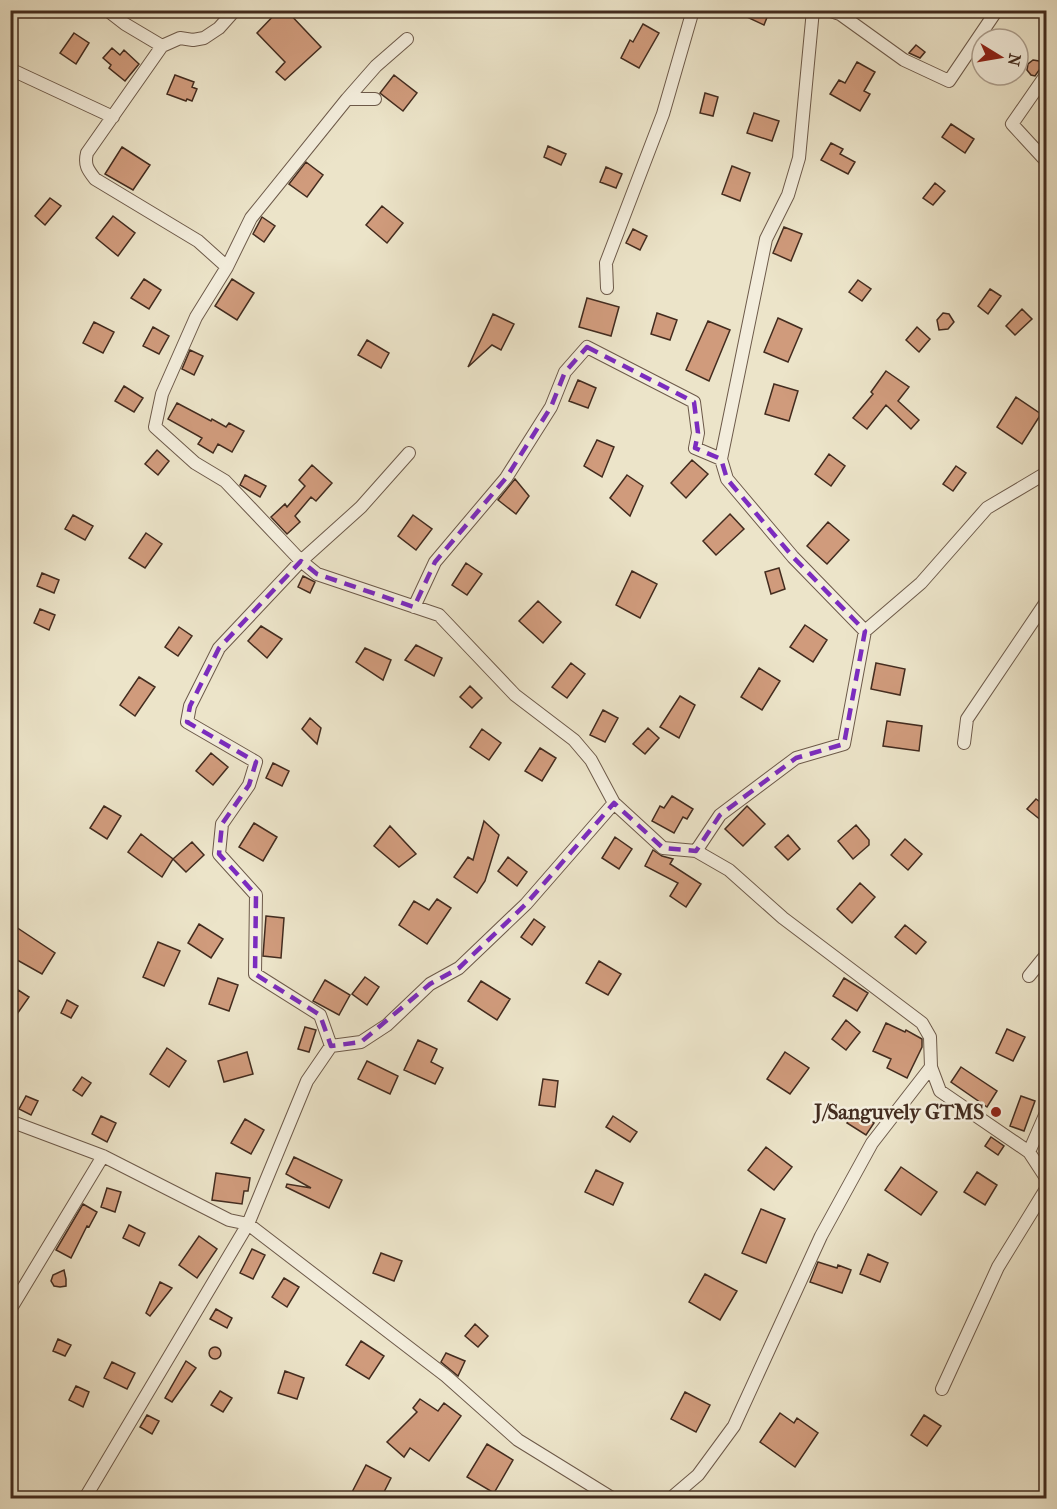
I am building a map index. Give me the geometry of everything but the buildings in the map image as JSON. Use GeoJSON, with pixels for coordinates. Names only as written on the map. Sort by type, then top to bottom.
{"type":"FeatureCollection","features":[{"type":"Feature","properties":{"kind":"street"},"geometry":{"type":"LineString","coordinates":[[107,10],[125,24],[162,46]]}},
{"type":"Feature","properties":{"kind":"street"},"geometry":{"type":"LineString","coordinates":[[227,267],[198,241],[94,179],[85,161],[87,153],[162,46],[180,38],[193,40],[204,38],[219,28],[235,10]]}},
{"type":"Feature","properties":{"kind":"street"},"geometry":{"type":"LineString","coordinates":[[607,288],[606,263],[663,114],[693,10]]}},
{"type":"Feature","properties":{"kind":"street"},"geometry":{"type":"LineString","coordinates":[[813,10],[799,158],[788,195],[766,239],[721,459],[727,479],[734,488],[793,557],[865,630]]}},
{"type":"Feature","properties":{"kind":"street"},"geometry":{"type":"LineString","coordinates":[[828,10],[840,14],[904,60],[949,81],[997,10]]}},
{"type":"Feature","properties":{"kind":"street"},"geometry":{"type":"LineString","coordinates":[[406,39],[376,66],[347,99],[251,218],[227,267],[196,317],[162,394],[155,427],[195,463],[225,481],[301,561],[317,574],[439,615],[515,695],[574,740],[591,760],[614,803],[663,848],[696,851],[729,870],[783,918],[922,1023],[930,1037],[931,1067],[940,1090],[1029,1152],[1047,1178]]}},
{"type":"Feature","properties":{"kind":"street"},"geometry":{"type":"LineString","coordinates":[[10,69],[113,117]]}},
{"type":"Feature","properties":{"kind":"street"},"geometry":{"type":"LineString","coordinates":[[1047,75],[1012,124],[1047,161]]}},
{"type":"Feature","properties":{"kind":"street"},"geometry":{"type":"LineString","coordinates":[[347,99],[375,99]]}},
{"type":"Feature","properties":{"kind":"street"},"geometry":{"type":"LineString","coordinates":[[414,607],[435,562],[506,478],[551,407],[565,372],[587,347],[694,402],[698,434],[695,448],[721,459]]}},
{"type":"Feature","properties":{"kind":"street"},"geometry":{"type":"LineString","coordinates":[[331,1046],[320,1015],[255,974],[256,895],[219,854],[222,824],[249,785],[256,762],[188,722],[190,706],[219,648],[301,561],[361,507],[410,453]]}},
{"type":"Feature","properties":{"kind":"street"},"geometry":{"type":"LineString","coordinates":[[696,851],[720,815],[796,758],[844,744],[865,630],[921,583],[987,508],[1047,473]]}},
{"type":"Feature","properties":{"kind":"street"},"geometry":{"type":"LineString","coordinates":[[963,743],[968,719],[1047,602]]}},
{"type":"Feature","properties":{"kind":"street"},"geometry":{"type":"LineString","coordinates":[[85,1498],[248,1224],[307,1081],[331,1046],[361,1042],[387,1024],[430,984],[459,968],[525,904],[614,803]]}},
{"type":"Feature","properties":{"kind":"street"},"geometry":{"type":"LineString","coordinates":[[1029,975],[1047,956]]}},
{"type":"Feature","properties":{"kind":"street"},"geometry":{"type":"LineString","coordinates":[[671,1498],[698,1474],[734,1426],[821,1236],[866,1153],[931,1067]]}},
{"type":"Feature","properties":{"kind":"street"},"geometry":{"type":"LineString","coordinates":[[1029,1152],[1047,1113]]}},
{"type":"Feature","properties":{"kind":"street"},"geometry":{"type":"LineString","coordinates":[[10,1121],[103,1156],[229,1220],[248,1224],[446,1376],[518,1440],[612,1498]]}},
{"type":"Feature","properties":{"kind":"street"},"geometry":{"type":"LineString","coordinates":[[10,1310],[103,1156]]}},
{"type":"Feature","properties":{"kind":"street"},"geometry":{"type":"LineString","coordinates":[[942,1389],[998,1268],[1047,1189]]}},
{"type":"Feature","properties":{"kind":"highlighted area"},"geometry":{"type":"Polygon","coordinates":[[[587,347],[694,402],[698,433],[695,448],[721,459],[727,479],[793,557],[865,631],[844,744],[796,758],[720,815],[696,851],[663,848],[614,803],[526,904],[459,968],[430,984],[361,1042],[331,1046],[320,1015],[255,974],[256,895],[219,854],[222,824],[249,785],[256,762],[187,722],[190,706],[219,648],[301,561],[317,574],[414,607],[435,562],[506,478],[551,407],[565,372],[587,347]]]}},
{"type":"Feature","properties":{"kind":"place","name":"J/Sanguvely GTMS"},"geometry":{"type":"Point","coordinates":[996,1112]}}]}
